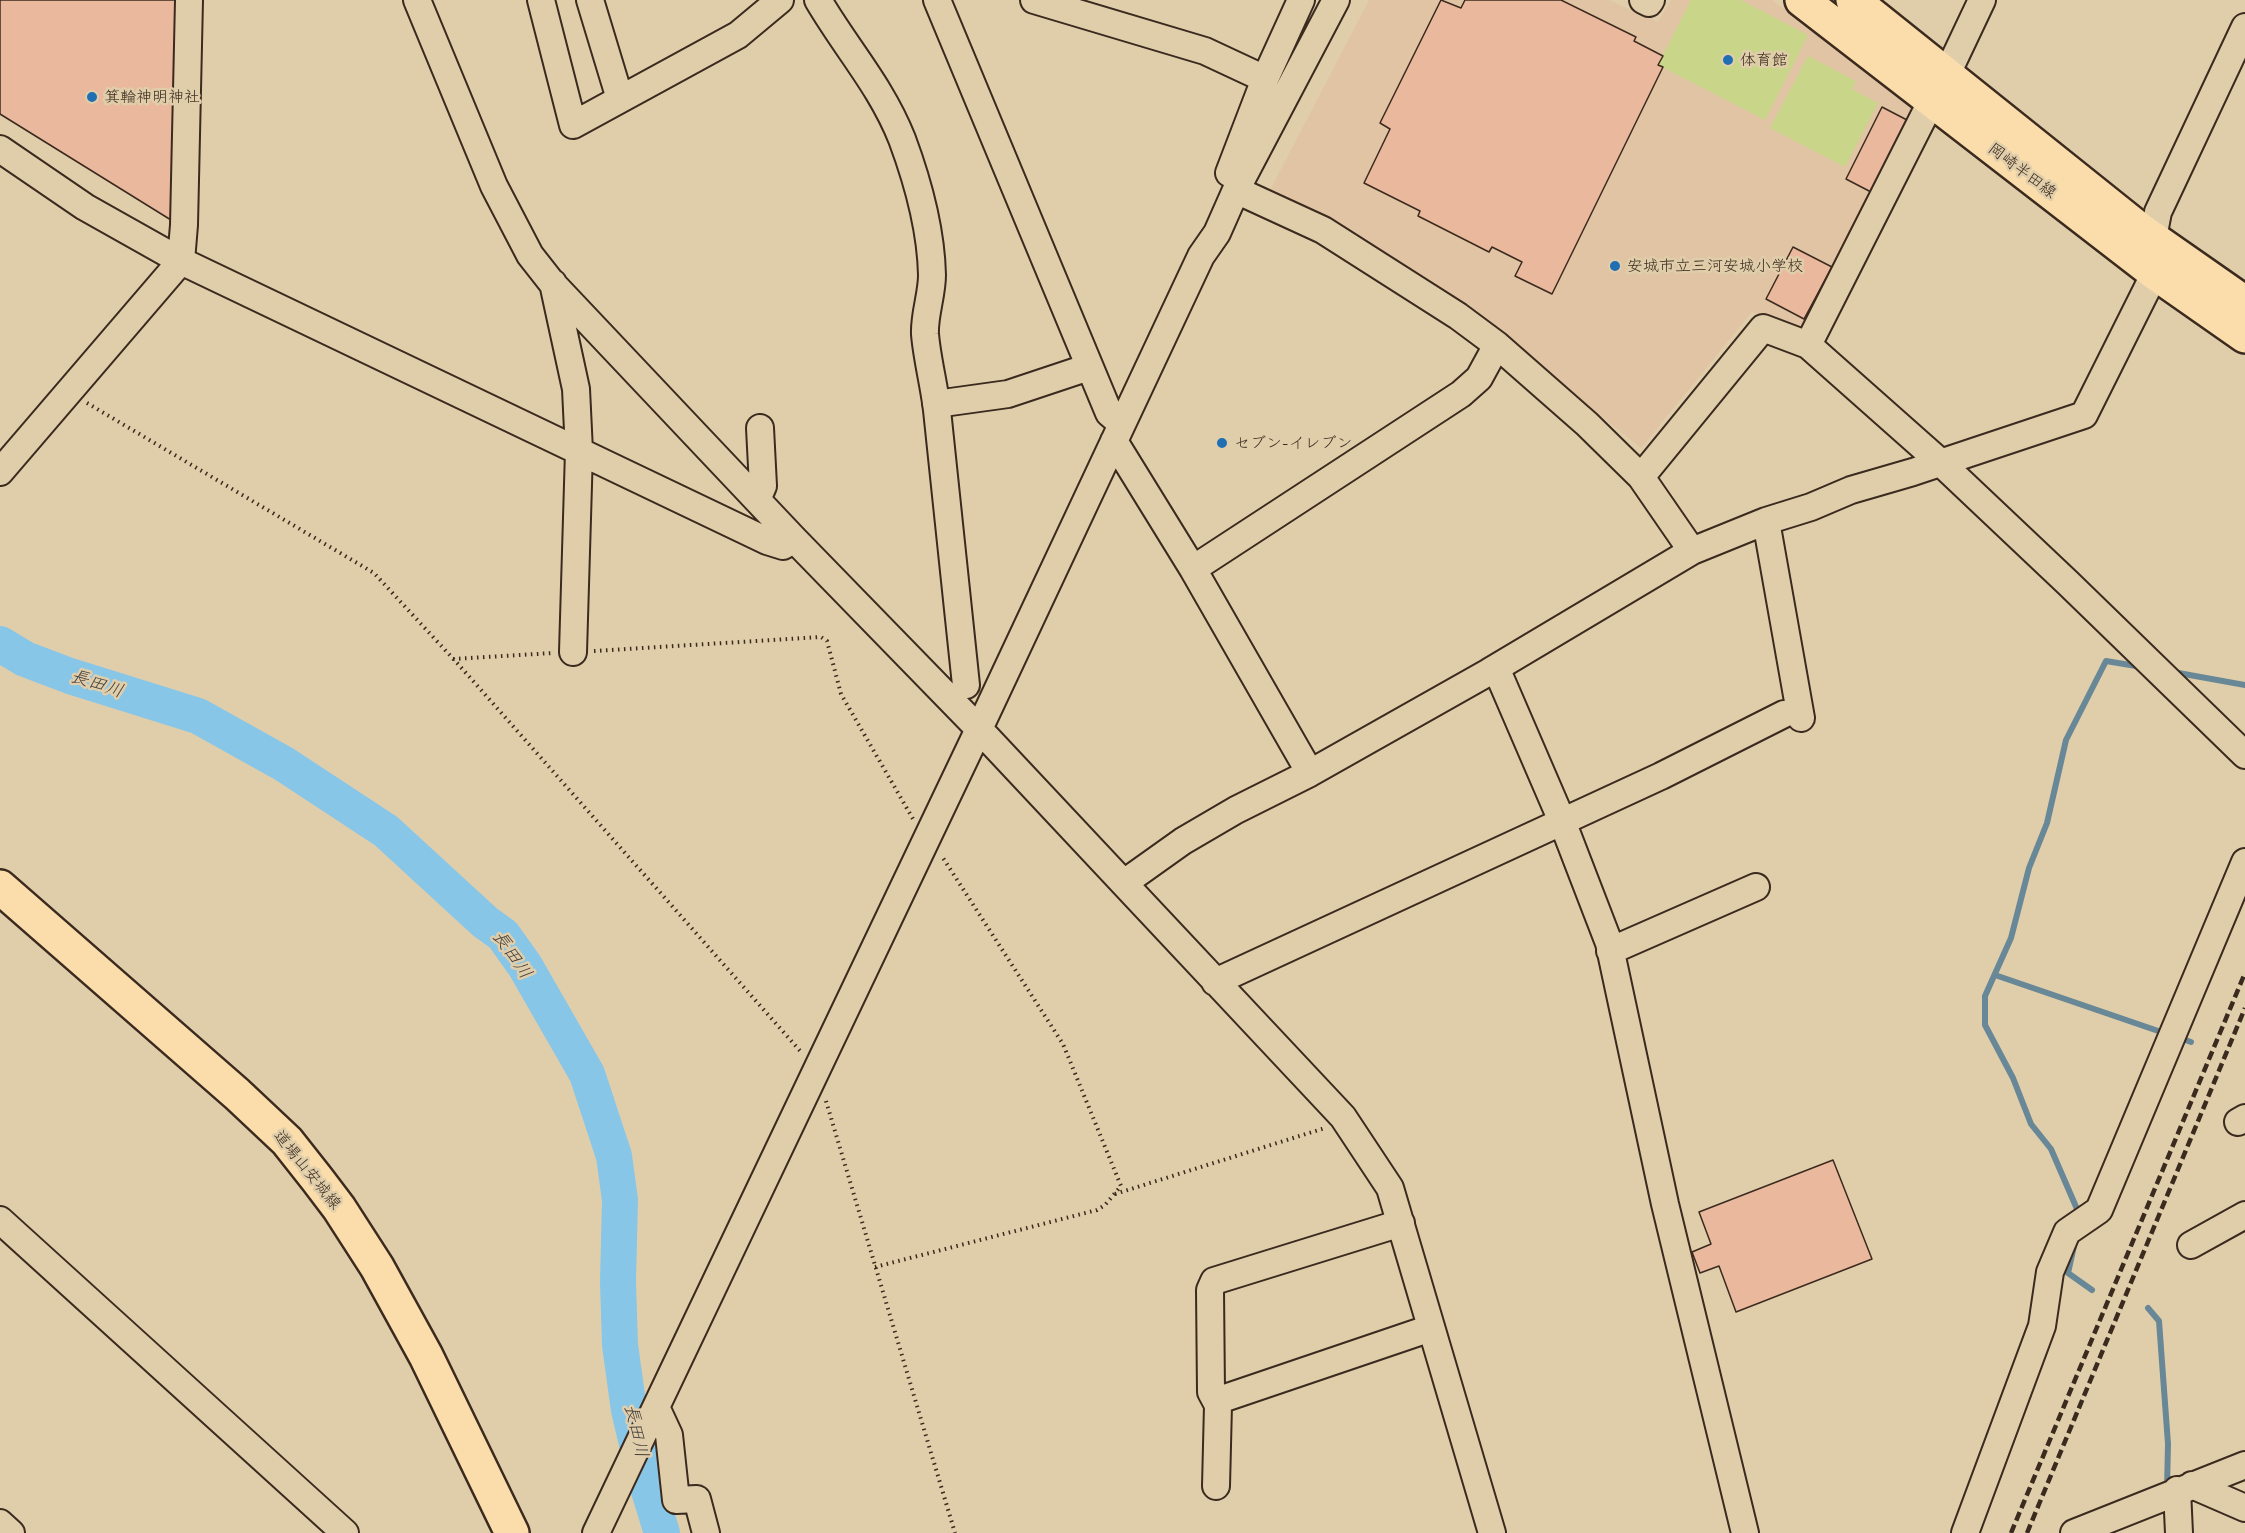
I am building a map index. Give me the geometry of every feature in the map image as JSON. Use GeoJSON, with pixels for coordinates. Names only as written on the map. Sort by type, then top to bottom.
{"type":"FeatureCollection","features":[{"type":"Feature","properties":{"kind":"main road","name":"岡崎半田線"},"geometry":{"type":"LineString","coordinates":[[1802,0],[1939,88],[2245,303]]}},
{"type":"Feature","properties":{"kind":"main road","name":"岡崎半田線"},"geometry":{"type":"LineString","coordinates":[[1853,0],[1939,88],[2155,273],[2245,336]]}},
{"type":"Feature","properties":{"kind":"main road","name":"道場山安城線"},"geometry":{"type":"LineString","coordinates":[[0,886],[237,1094],[287,1141],[339,1208],[377,1268],[426,1356],[512,1533]]}},
{"type":"Feature","properties":{"kind":"street"},"geometry":{"type":"LineString","coordinates":[[0,472],[181,261],[184,225],[189,0]]}},
{"type":"Feature","properties":{"kind":"street"},"geometry":{"type":"LineString","coordinates":[[417,0],[495,186],[530,255],[552,283],[794,539],[979,729],[1346,1121],[1390,1188],[1492,1533]]}},
{"type":"Feature","properties":{"kind":"street"},"geometry":{"type":"LineString","coordinates":[[541,0],[573,125],[738,35],[780,0]]}},
{"type":"Feature","properties":{"kind":"street"},"geometry":{"type":"LineString","coordinates":[[590,0],[620,99]]}},
{"type":"Feature","properties":{"kind":"street"},"geometry":{"type":"LineString","coordinates":[[818,0],[834,28],[858,58],[884,98],[902,139],[920,194],[929,237],[932,277],[925,332],[936,404],[966,685]]}},
{"type":"Feature","properties":{"kind":"street"},"geometry":{"type":"LineString","coordinates":[[937,0],[1118,432],[1310,773]]}},
{"type":"Feature","properties":{"kind":"street"},"geometry":{"type":"LineString","coordinates":[[1034,0],[1205,51],[1265,79]]}},
{"type":"Feature","properties":{"kind":"street"},"geometry":{"type":"LineString","coordinates":[[1201,256],[1206,231],[1265,79],[1301,0]]}},
{"type":"Feature","properties":{"kind":"street"},"geometry":{"type":"LineString","coordinates":[[597,1529],[979,729],[1201,256],[1217,233],[1236,190],[1336,0]]}},
{"type":"Feature","properties":{"kind":"street"},"geometry":{"type":"LineString","coordinates":[[1643,0],[1649,3],[1651,0]]}},
{"type":"Feature","properties":{"kind":"street"},"geometry":{"type":"LineString","coordinates":[[1808,345],[1982,0]]}},
{"type":"Feature","properties":{"kind":"street"},"geometry":{"type":"LineString","coordinates":[[2153,238],[2158,212],[2245,27]]}},
{"type":"Feature","properties":{"kind":"street"},"geometry":{"type":"LineString","coordinates":[[2153,238],[2170,221],[2245,64]]}},
{"type":"Feature","properties":{"kind":"street"},"geometry":{"type":"LineString","coordinates":[[0,149],[85,207],[181,261],[767,541],[783,546],[794,539]]}},
{"type":"Feature","properties":{"kind":"street"},"geometry":{"type":"LineString","coordinates":[[1236,190],[1323,230],[1458,316],[1497,345],[1587,424],[1641,477],[1692,551]]}},
{"type":"Feature","properties":{"kind":"street"},"geometry":{"type":"LineString","coordinates":[[1124,883],[1183,841],[1236,810],[1310,773],[1496,668],[1692,551],[1851,490],[2084,415],[2155,273]]}},
{"type":"Feature","properties":{"kind":"street"},"geometry":{"type":"LineString","coordinates":[[552,283],[576,389],[579,451],[573,652]]}},
{"type":"Feature","properties":{"kind":"street"},"geometry":{"type":"LineString","coordinates":[[1641,477],[1763,328],[1808,345],[1940,462],[2245,755]]}},
{"type":"Feature","properties":{"kind":"street"},"geometry":{"type":"LineString","coordinates":[[1194,569],[1461,394],[1479,378],[1497,345]]}},
{"type":"Feature","properties":{"kind":"street"},"geometry":{"type":"LineString","coordinates":[[936,404],[1008,394],[1089,367]]}},
{"type":"Feature","properties":{"kind":"street"},"geometry":{"type":"LineString","coordinates":[[758,500],[763,486],[760,428]]}},
{"type":"Feature","properties":{"kind":"street"},"geometry":{"type":"LineString","coordinates":[[1215,982],[1792,716],[1766,521]]}},
{"type":"Feature","properties":{"kind":"street"},"geometry":{"type":"LineString","coordinates":[[1496,668],[1562,821],[1611,951],[1662,1193],[1745,1533]]}},
{"type":"Feature","properties":{"kind":"street"},"geometry":{"type":"LineString","coordinates":[[1965,1533],[2042,1326],[2050,1272],[2067,1232],[2099,1210],[2245,862]]}},
{"type":"Feature","properties":{"kind":"street"},"geometry":{"type":"LineString","coordinates":[[1611,951],[1756,887]]}},
{"type":"Feature","properties":{"kind":"street"},"geometry":{"type":"LineString","coordinates":[[2191,1245],[2245,1215]]}},
{"type":"Feature","properties":{"kind":"street"},"geometry":{"type":"LineString","coordinates":[[0,1220],[345,1533]]}},
{"type":"Feature","properties":{"kind":"street"},"geometry":{"type":"LineString","coordinates":[[1216,1486],[1218,1405],[1211,1392],[1210,1290],[1214,1281],[1401,1224]]}},
{"type":"Feature","properties":{"kind":"street"},"geometry":{"type":"LineString","coordinates":[[1216,1401],[1431,1328]]}},
{"type":"Feature","properties":{"kind":"street"},"geometry":{"type":"LineString","coordinates":[[656,1407],[669,1435],[676,1500],[697,1499],[706,1533]]}},
{"type":"Feature","properties":{"kind":"street"},"geometry":{"type":"LineString","coordinates":[[2074,1533],[2245,1465]]}},
{"type":"Feature","properties":{"kind":"street"},"geometry":{"type":"LineString","coordinates":[[2184,1488],[2245,1508]]}},
{"type":"Feature","properties":{"kind":"street"},"geometry":{"type":"LineString","coordinates":[[2179,1533],[2184,1488]]}},
{"type":"Feature","properties":{"kind":"street"},"geometry":{"type":"LineString","coordinates":[[0,1523],[10,1533]]}},
{"type":"Feature","properties":{"kind":"path"},"geometry":{"type":"LineString","coordinates":[[68,392],[374,573],[816,1069],[955,1533]]}},
{"type":"Feature","properties":{"kind":"path"},"geometry":{"type":"LineString","coordinates":[[453,659],[821,638],[827,641],[841,694],[914,822],[937,849],[1063,1044],[1121,1186],[1105,1205],[1097,1210],[875,1267]]}},
{"type":"Feature","properties":{"kind":"path"},"geometry":{"type":"LineString","coordinates":[[1114,1194],[1346,1121]]}},
{"type":"Feature","properties":{"kind":"shaded area","name":"安城市立三河安城小学校"},"geometry":{"type":"Polygon","coordinates":[[[1369,0],[1609,0],[1658,22],[1671,0],[1772,0],[1916,103],[1807,331],[1752,312],[1641,448],[1498,334],[1268,194],[1369,0]]]}},
{"type":"Feature","properties":{"kind":"green space","name":"体育館"},"geometry":{"type":"Polygon","coordinates":[[[1691,0],[1741,0],[1808,35],[1765,120],[1658,65],[1691,0]]]}},
{"type":"Feature","properties":{"kind":"green space"},"geometry":{"type":"Polygon","coordinates":[[[1808,56],[1856,81],[1852,89],[1878,103],[1845,167],[1770,128],[1808,56]]]}},
{"type":"Feature","properties":{"kind":"building","name":"箕輪神明神社"},"geometry":{"type":"Polygon","coordinates":[[[0,0],[182,0],[185,80],[171,220],[0,114],[0,0]]]}},
{"type":"Feature","properties":{"kind":"building"},"geometry":{"type":"Polygon","coordinates":[[[1441,0],[1461,8],[1465,0],[1561,0],[1636,37],[1634,41],[1663,56],[1658,65],[1663,67],[1552,294],[1515,276],[1522,262],[1492,247],[1489,252],[1418,216],[1420,211],[1364,183],[1390,129],[1380,123],[1441,0]]]}},
{"type":"Feature","properties":{"kind":"building"},"geometry":{"type":"Polygon","coordinates":[[[1882,107],[1907,120],[1871,192],[1846,179],[1882,107]]]}},
{"type":"Feature","properties":{"kind":"building"},"geometry":{"type":"Polygon","coordinates":[[[1793,247],[1832,267],[1804,319],[1766,299],[1793,247]]]}},
{"type":"Feature","properties":{"kind":"building"},"geometry":{"type":"Polygon","coordinates":[[[1833,1160],[1872,1259],[1736,1312],[1719,1266],[1700,1273],[1692,1252],[1711,1244],[1699,1212],[1833,1160]]]}},
{"type":"Feature","properties":{"kind":"waterway","name":"長田川"},"geometry":{"type":"LineString","coordinates":[[0,644],[25,659],[70,676],[198,716],[284,764],[386,831],[485,922],[503,935],[525,966],[587,1074],[614,1156],[620,1200],[618,1282],[620,1345],[629,1410],[645,1478],[662,1533]]}},
{"type":"Feature","properties":{"kind":"waterway"},"geometry":{"type":"LineString","coordinates":[[2080,1216],[2051,1149],[2031,1124],[2013,1078],[1985,1025],[1985,996],[2011,938],[2029,868],[2047,823],[2066,740],[2106,661],[2142,667]]}},
{"type":"Feature","properties":{"kind":"waterway"},"geometry":{"type":"LineString","coordinates":[[2173,672],[2245,685]]}},
{"type":"Feature","properties":{"kind":"waterway"},"geometry":{"type":"LineString","coordinates":[[1995,975],[2167,1034]]}},
{"type":"Feature","properties":{"kind":"waterway"},"geometry":{"type":"LineString","coordinates":[[2177,1037],[2191,1042]]}},
{"type":"Feature","properties":{"kind":"waterway"},"geometry":{"type":"LineString","coordinates":[[2074,1246],[2068,1273],[2092,1290]]}},
{"type":"Feature","properties":{"kind":"waterway"},"geometry":{"type":"LineString","coordinates":[[2148,1308],[2159,1321],[2168,1444],[2167,1489]]}},
{"type":"Feature","properties":{"kind":"railway"},"geometry":{"type":"LineString","coordinates":[[2011,1533],[2245,973]]}},
{"type":"Feature","properties":{"kind":"railway"},"geometry":{"type":"LineString","coordinates":[[2027,1533],[2245,1008]]}},
{"type":"Feature","properties":{"kind":"place","name":"体育館"},"geometry":{"type":"Point","coordinates":[1728,60]}},
{"type":"Feature","properties":{"kind":"place","name":"箕輪神明神社"},"geometry":{"type":"Point","coordinates":[92,97]}},
{"type":"Feature","properties":{"kind":"place","name":"安城市立三河安城小学校"},"geometry":{"type":"Point","coordinates":[1615,266]}},
{"type":"Feature","properties":{"kind":"place","name":"セブン-イレブン"},"geometry":{"type":"Point","coordinates":[1222,443]}}]}
